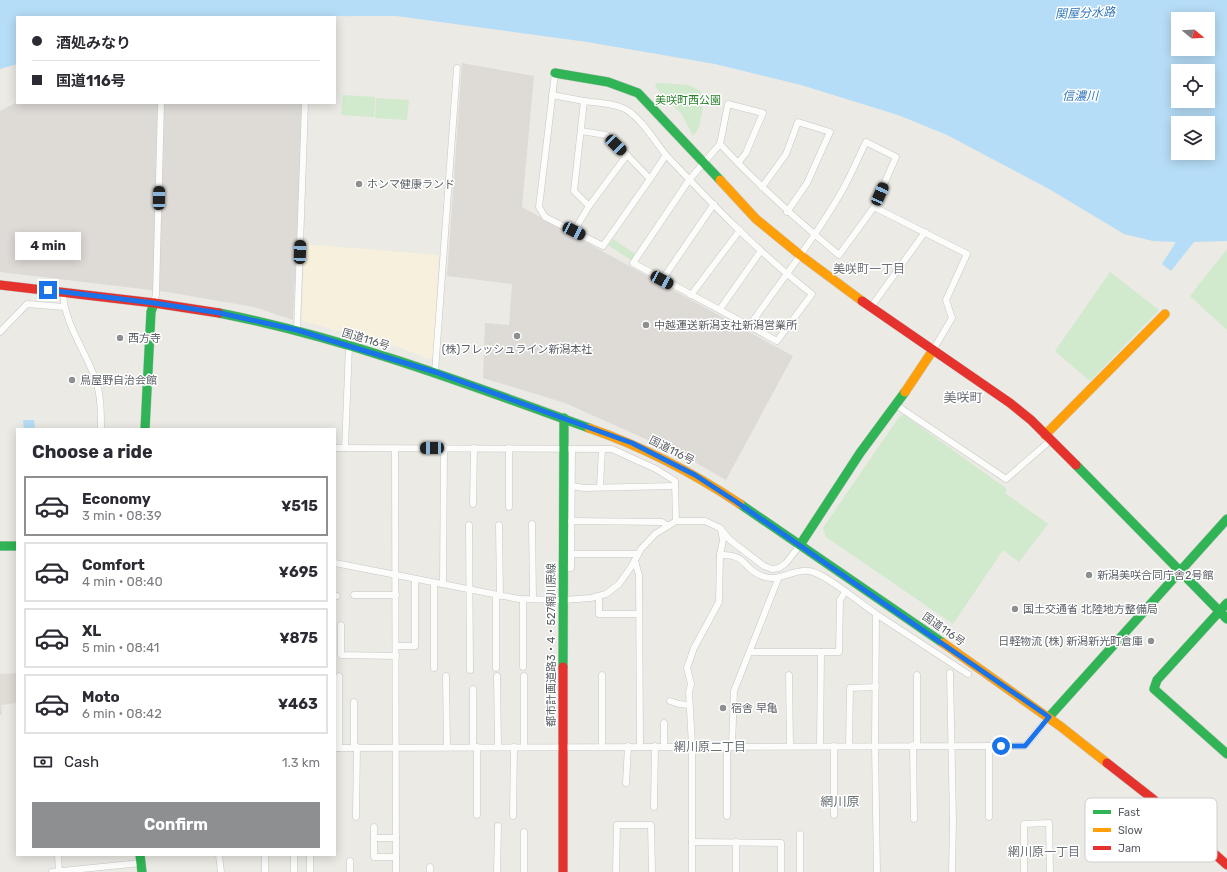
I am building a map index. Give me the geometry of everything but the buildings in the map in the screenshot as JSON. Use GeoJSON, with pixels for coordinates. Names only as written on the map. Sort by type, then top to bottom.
{"type":"FeatureCollection","features":[{"type":"Feature","properties":{"kind":"main road"},"geometry":{"type":"LineString","coordinates":[[555,74],[609,81],[627,87],[638,93],[756,219],[800,255],[871,308],[1010,403],[1048,437],[1227,619]]}},
{"type":"Feature","properties":{"kind":"main road","name":"国道116号"},"geometry":{"type":"LineString","coordinates":[[0,285],[154,303],[220,313],[297,330],[435,372],[632,443],[695,475],[800,545],[1049,717],[1152,798]]}},
{"type":"Feature","properties":{"kind":"main road"},"geometry":{"type":"LineString","coordinates":[[145,428],[151,312],[154,303]]}},
{"type":"Feature","properties":{"kind":"main road"},"geometry":{"type":"LineString","coordinates":[[1048,437],[1165,314]]}},
{"type":"Feature","properties":{"kind":"main road"},"geometry":{"type":"LineString","coordinates":[[800,545],[860,453],[896,405],[933,350]]}},
{"type":"Feature","properties":{"kind":"main road","name":"都市計画道路3・4・527網川原線"},"geometry":{"type":"LineString","coordinates":[[563,872],[563,568],[568,449],[564,418]]}},
{"type":"Feature","properties":{"kind":"main road"},"geometry":{"type":"LineString","coordinates":[[1049,717],[1227,519]]}},
{"type":"Feature","properties":{"kind":"main road"},"geometry":{"type":"LineString","coordinates":[[0,546],[16,546]]}},
{"type":"Feature","properties":{"kind":"main road"},"geometry":{"type":"LineString","coordinates":[[1227,603],[1157,680],[1154,689],[1227,754]]}},
{"type":"Feature","properties":{"kind":"main road","name":"国道116号"},"geometry":{"type":"LineString","coordinates":[[1217,857],[1227,866]]}},
{"type":"Feature","properties":{"kind":"street"},"geometry":{"type":"LineString","coordinates":[[435,372],[457,68]]}},
{"type":"Feature","properties":{"kind":"street"},"geometry":{"type":"LineString","coordinates":[[555,74],[539,207],[545,217],[603,246],[666,155]]}},
{"type":"Feature","properties":{"kind":"street"},"geometry":{"type":"LineString","coordinates":[[552,95],[614,106],[626,110],[639,121],[666,155],[689,180],[740,230],[760,252],[812,294],[777,341],[750,325],[662,280],[633,263],[689,180],[720,144],[728,104],[763,114],[746,153],[738,163]]}},
{"type":"Feature","properties":{"kind":"street"},"geometry":{"type":"LineString","coordinates":[[584,100],[574,191],[589,206]]}},
{"type":"Feature","properties":{"kind":"street"},"geometry":{"type":"LineString","coordinates":[[154,303],[156,294],[161,104]]}},
{"type":"Feature","properties":{"kind":"street"},"geometry":{"type":"LineString","coordinates":[[297,330],[306,104]]}},
{"type":"Feature","properties":{"kind":"street"},"geometry":{"type":"LineString","coordinates":[[762,187],[786,154],[798,122],[830,132],[807,183],[788,212]]}},
{"type":"Feature","properties":{"kind":"street"},"geometry":{"type":"LineString","coordinates":[[581,131],[606,135],[650,179]]}},
{"type":"Feature","properties":{"kind":"street"},"geometry":{"type":"LineString","coordinates":[[720,144],[788,212],[814,234],[839,255],[874,207],[896,157],[866,142],[842,191],[814,234],[800,255],[750,325]]}},
{"type":"Feature","properties":{"kind":"street"},"geometry":{"type":"LineString","coordinates":[[574,231],[589,206],[627,155]]}},
{"type":"Feature","properties":{"kind":"street"},"geometry":{"type":"LineString","coordinates":[[662,280],[714,204]]}},
{"type":"Feature","properties":{"kind":"street"},"geometry":{"type":"LineString","coordinates":[[874,207],[967,254],[946,300],[952,318],[933,350]]}},
{"type":"Feature","properties":{"kind":"street"},"geometry":{"type":"LineString","coordinates":[[691,295],[740,230]]}},
{"type":"Feature","properties":{"kind":"street"},"geometry":{"type":"LineString","coordinates":[[871,308],[925,232]]}},
{"type":"Feature","properties":{"kind":"street"},"geometry":{"type":"LineString","coordinates":[[720,309],[760,252]]}},
{"type":"Feature","properties":{"kind":"street"},"geometry":{"type":"LineString","coordinates":[[63,292],[64,307],[96,380],[100,399],[101,428]]}},
{"type":"Feature","properties":{"kind":"street"},"geometry":{"type":"LineString","coordinates":[[0,332],[27,304],[64,307]]}},
{"type":"Feature","properties":{"kind":"street"},"geometry":{"type":"LineString","coordinates":[[345,448],[349,346]]}},
{"type":"Feature","properties":{"kind":"street"},"geometry":{"type":"LineString","coordinates":[[896,405],[1006,479],[1048,437]]}},
{"type":"Feature","properties":{"kind":"street"},"geometry":{"type":"LineString","coordinates":[[336,448],[612,449],[656,469],[675,481],[676,522]]}},
{"type":"Feature","properties":{"kind":"street"},"geometry":{"type":"LineString","coordinates":[[443,584],[444,448]]}},
{"type":"Feature","properties":{"kind":"street"},"geometry":{"type":"LineString","coordinates":[[473,504],[474,448]]}},
{"type":"Feature","properties":{"kind":"street"},"geometry":{"type":"LineString","coordinates":[[509,448],[509,507]]}},
{"type":"Feature","properties":{"kind":"street"},"geometry":{"type":"LineString","coordinates":[[600,486],[602,448]]}},
{"type":"Feature","properties":{"kind":"street"},"geometry":{"type":"LineString","coordinates":[[395,449],[396,872]]}},
{"type":"Feature","properties":{"kind":"street"},"geometry":{"type":"LineString","coordinates":[[563,568],[571,568],[572,486],[568,449]]}},
{"type":"Feature","properties":{"kind":"street"},"geometry":{"type":"LineString","coordinates":[[572,486],[675,486]]}},
{"type":"Feature","properties":{"kind":"street"},"geometry":{"type":"LineString","coordinates":[[571,521],[662,522],[668,526]]}},
{"type":"Feature","properties":{"kind":"street"},"geometry":{"type":"LineString","coordinates":[[336,562],[396,576],[498,595],[523,599],[563,600],[606,594],[619,584],[635,561],[638,554],[655,534],[676,522],[705,521],[720,528],[730,540],[764,566],[772,569],[779,568],[786,563],[800,545]]}},
{"type":"Feature","properties":{"kind":"street"},"geometry":{"type":"LineString","coordinates":[[532,524],[533,599]]}},
{"type":"Feature","properties":{"kind":"street"},"geometry":{"type":"LineString","coordinates":[[469,525],[470,670]]}},
{"type":"Feature","properties":{"kind":"street"},"geometry":{"type":"LineString","coordinates":[[496,668],[499,525]]}},
{"type":"Feature","properties":{"kind":"street"},"geometry":{"type":"LineString","coordinates":[[692,872],[692,746],[689,706],[689,692],[691,684],[687,668],[694,648],[719,602],[720,555],[723,540],[720,528]]}},
{"type":"Feature","properties":{"kind":"street"},"geometry":{"type":"LineString","coordinates":[[571,554],[638,554]]}},
{"type":"Feature","properties":{"kind":"street"},"geometry":{"type":"LineString","coordinates":[[720,555],[738,557],[754,572],[762,577],[778,579],[790,573],[809,571],[817,573],[876,614],[968,674]]}},
{"type":"Feature","properties":{"kind":"street"},"geometry":{"type":"LineString","coordinates":[[635,561],[638,575],[640,746]]}},
{"type":"Feature","properties":{"kind":"street"},"geometry":{"type":"LineString","coordinates":[[396,646],[415,646],[415,579]]}},
{"type":"Feature","properties":{"kind":"street"},"geometry":{"type":"LineString","coordinates":[[727,816],[734,691],[778,579]]}},
{"type":"Feature","properties":{"kind":"street"},"geometry":{"type":"LineString","coordinates":[[434,582],[434,668]]}},
{"type":"Feature","properties":{"kind":"street"},"geometry":{"type":"LineString","coordinates":[[750,652],[839,652],[840,600],[845,592]]}},
{"type":"Feature","properties":{"kind":"street"},"geometry":{"type":"LineString","coordinates":[[354,595],[396,595]]}},
{"type":"Feature","properties":{"kind":"street"},"geometry":{"type":"LineString","coordinates":[[599,596],[599,614],[638,614]]}},
{"type":"Feature","properties":{"kind":"street"},"geometry":{"type":"LineString","coordinates":[[523,599],[523,667]]}},
{"type":"Feature","properties":{"kind":"street"},"geometry":{"type":"LineString","coordinates":[[876,614],[875,745],[877,872]]}},
{"type":"Feature","properties":{"kind":"street"},"geometry":{"type":"LineString","coordinates":[[341,625],[341,655],[396,656]]}},
{"type":"Feature","properties":{"kind":"street"},"geometry":{"type":"LineString","coordinates":[[820,746],[821,652]]}},
{"type":"Feature","properties":{"kind":"street"},"geometry":{"type":"LineString","coordinates":[[950,673],[952,746],[952,872]]}},
{"type":"Feature","properties":{"kind":"street"},"geometry":{"type":"LineString","coordinates":[[602,675],[602,746]]}},
{"type":"Feature","properties":{"kind":"street"},"geometry":{"type":"LineString","coordinates":[[789,675],[790,746]]}},
{"type":"Feature","properties":{"kind":"street"},"geometry":{"type":"LineString","coordinates":[[914,819],[917,675]]}},
{"type":"Feature","properties":{"kind":"street"},"geometry":{"type":"LineString","coordinates":[[339,676],[337,748],[875,745],[1025,746],[1049,717]]}},
{"type":"Feature","properties":{"kind":"street"},"geometry":{"type":"LineString","coordinates":[[446,676],[447,747]]}},
{"type":"Feature","properties":{"kind":"street"},"geometry":{"type":"LineString","coordinates":[[497,676],[498,747]]}},
{"type":"Feature","properties":{"kind":"street"},"geometry":{"type":"LineString","coordinates":[[524,676],[524,747]]}},
{"type":"Feature","properties":{"kind":"street"},"geometry":{"type":"LineString","coordinates":[[849,746],[850,688],[876,687]]}},
{"type":"Feature","properties":{"kind":"street"},"geometry":{"type":"LineString","coordinates":[[473,689],[477,815]]}},
{"type":"Feature","properties":{"kind":"street"},"geometry":{"type":"LineString","coordinates":[[670,701],[689,706]]}},
{"type":"Feature","properties":{"kind":"street"},"geometry":{"type":"LineString","coordinates":[[354,702],[356,817]]}},
{"type":"Feature","properties":{"kind":"street"},"geometry":{"type":"LineString","coordinates":[[664,723],[664,746]]}},
{"type":"Feature","properties":{"kind":"street"},"geometry":{"type":"LineString","coordinates":[[626,782],[628,746]]}},
{"type":"Feature","properties":{"kind":"street"},"geometry":{"type":"LineString","coordinates":[[654,807],[655,746]]}},
{"type":"Feature","properties":{"kind":"street"},"geometry":{"type":"LineString","coordinates":[[834,746],[834,815]]}},
{"type":"Feature","properties":{"kind":"street"},"geometry":{"type":"LineString","coordinates":[[989,746],[989,817]]}},
{"type":"Feature","properties":{"kind":"street"},"geometry":{"type":"LineString","coordinates":[[513,816],[514,747]]}},
{"type":"Feature","properties":{"kind":"street"},"geometry":{"type":"LineString","coordinates":[[1024,872],[1024,824],[1049,823],[1050,872]]}},
{"type":"Feature","properties":{"kind":"street"},"geometry":{"type":"LineString","coordinates":[[616,872],[616,826],[651,825],[652,872]]}},
{"type":"Feature","properties":{"kind":"street"},"geometry":{"type":"LineString","coordinates":[[497,872],[498,826]]}},
{"type":"Feature","properties":{"kind":"street"},"geometry":{"type":"LineString","coordinates":[[374,827],[374,857],[396,857]]}},
{"type":"Feature","properties":{"kind":"street"},"geometry":{"type":"LineString","coordinates":[[524,832],[524,872]]}},
{"type":"Feature","properties":{"kind":"street"},"geometry":{"type":"LineString","coordinates":[[800,834],[800,872]]}},
{"type":"Feature","properties":{"kind":"street"},"geometry":{"type":"LineString","coordinates":[[374,838],[396,838]]}},
{"type":"Feature","properties":{"kind":"street"},"geometry":{"type":"LineString","coordinates":[[692,842],[781,843],[781,872]]}},
{"type":"Feature","properties":{"kind":"street"},"geometry":{"type":"LineString","coordinates":[[736,842],[736,872]]}},
{"type":"Feature","properties":{"kind":"street"},"geometry":{"type":"LineString","coordinates":[[58,856],[59,872]]}},
{"type":"Feature","properties":{"kind":"street"},"geometry":{"type":"LineString","coordinates":[[218,856],[221,872]]}},
{"type":"Feature","properties":{"kind":"street"},"geometry":{"type":"LineString","coordinates":[[265,856],[265,872]]}},
{"type":"Feature","properties":{"kind":"street"},"geometry":{"type":"LineString","coordinates":[[294,856],[294,872]]}},
{"type":"Feature","properties":{"kind":"street"},"geometry":{"type":"LineString","coordinates":[[310,856],[310,872]]}},
{"type":"Feature","properties":{"kind":"street"},"geometry":{"type":"LineString","coordinates":[[350,861],[350,872]]}},
{"type":"Feature","properties":{"kind":"street"},"geometry":{"type":"LineString","coordinates":[[52,872],[141,863]]}},
{"type":"Feature","properties":{"kind":"shaded area"},"geometry":{"type":"Polygon","coordinates":[[[462,63],[534,76],[522,207],[793,356],[726,480],[686,457],[565,403],[483,378],[485,323],[509,325],[512,284],[447,276],[462,63]]]}},
{"type":"Feature","properties":{"kind":"shaded area"},"geometry":{"type":"Polygon","coordinates":[[[16,103],[16,104],[303,104],[293,320],[254,307],[167,292],[0,272],[0,111],[16,103]]]}},
{"type":"Feature","properties":{"kind":"shaded area"},"geometry":{"type":"Polygon","coordinates":[[[304,244],[439,255],[433,358],[429,359],[401,348],[302,321],[304,244]]]}},
{"type":"Feature","properties":{"kind":"shaded area"},"geometry":{"type":"Polygon","coordinates":[[[16,673],[16,703],[1,705],[2,715],[0,715],[0,674],[16,673]]]}},
{"type":"Feature","properties":{"kind":"green space","name":"美咲町西公園"},"geometry":{"type":"Polygon","coordinates":[[[659,83],[688,85],[701,91],[703,101],[701,121],[693,136],[681,113],[663,97],[655,86],[659,83]]]}},
{"type":"Feature","properties":{"kind":"green space"},"geometry":{"type":"Polygon","coordinates":[[[343,95],[375,97],[374,117],[341,115],[343,95]]]}},
{"type":"Feature","properties":{"kind":"green space"},"geometry":{"type":"Polygon","coordinates":[[[376,98],[409,100],[407,120],[375,118],[376,98]]]}},
{"type":"Feature","properties":{"kind":"green space"},"geometry":{"type":"Polygon","coordinates":[[[613,239],[635,254],[631,260],[608,245],[613,239]]]}},
{"type":"Feature","properties":{"kind":"green space"},"geometry":{"type":"Polygon","coordinates":[[[1227,249],[1227,330],[1190,296],[1227,249]]]}},
{"type":"Feature","properties":{"kind":"green space"},"geometry":{"type":"Polygon","coordinates":[[[1110,272],[1159,310],[1090,381],[1055,351],[1110,272]]]}},
{"type":"Feature","properties":{"kind":"green space"},"geometry":{"type":"Polygon","coordinates":[[[904,415],[1007,489],[1005,493],[1048,524],[1019,562],[1003,550],[953,624],[826,537],[823,528],[899,417],[904,415]]]}},
{"type":"Feature","properties":{"kind":"water","name":"信濃川"},"geometry":{"type":"Polygon","coordinates":[[[0,0],[1227,0],[1227,241],[1194,242],[1171,271],[1162,264],[1176,242],[1153,241],[1124,234],[1049,189],[947,135],[898,115],[801,85],[715,64],[587,42],[396,16],[16,16],[16,64],[0,69],[0,0]]]}},
{"type":"Feature","properties":{"kind":"water"},"geometry":{"type":"Polygon","coordinates":[[[23,420],[34,420],[35,428],[24,428],[23,420]]]}},
{"type":"Feature","properties":{"kind":"traffic: fast"},"geometry":{"type":"LineString","coordinates":[[555,73],[608,82],[638,93],[720,180]]}},
{"type":"Feature","properties":{"kind":"traffic: fast"},"geometry":{"type":"LineString","coordinates":[[145,428],[151,312],[154,303]]}},
{"type":"Feature","properties":{"kind":"traffic: fast"},"geometry":{"type":"LineString","coordinates":[[219,313],[313,335],[406,363],[589,428]]}},
{"type":"Feature","properties":{"kind":"traffic: fast"},"geometry":{"type":"LineString","coordinates":[[800,545],[860,453],[905,392]]}},
{"type":"Feature","properties":{"kind":"traffic: fast"},"geometry":{"type":"LineString","coordinates":[[563,667],[564,418]]}},
{"type":"Feature","properties":{"kind":"traffic: fast"},"geometry":{"type":"LineString","coordinates":[[1076,465],[1227,619]]}},
{"type":"Feature","properties":{"kind":"traffic: fast"},"geometry":{"type":"LineString","coordinates":[[740,504],[943,643]]}},
{"type":"Feature","properties":{"kind":"traffic: fast"},"geometry":{"type":"LineString","coordinates":[[1049,717],[1227,519]]}},
{"type":"Feature","properties":{"kind":"traffic: fast"},"geometry":{"type":"LineString","coordinates":[[0,546],[16,546]]}},
{"type":"Feature","properties":{"kind":"traffic: fast"},"geometry":{"type":"LineString","coordinates":[[1227,603],[1157,680],[1154,689],[1227,754]]}},
{"type":"Feature","properties":{"kind":"traffic: fast"},"geometry":{"type":"LineString","coordinates":[[140,856],[142,872]]}},
{"type":"Feature","properties":{"kind":"traffic: slow"},"geometry":{"type":"LineString","coordinates":[[720,180],[756,219],[800,255],[862,301]]}},
{"type":"Feature","properties":{"kind":"traffic: slow"},"geometry":{"type":"LineString","coordinates":[[1045,435],[1165,314]]}},
{"type":"Feature","properties":{"kind":"traffic: slow"},"geometry":{"type":"LineString","coordinates":[[905,392],[933,350]]}},
{"type":"Feature","properties":{"kind":"traffic: slow"},"geometry":{"type":"LineString","coordinates":[[589,428],[629,443],[667,461],[704,481],[740,504]]}},
{"type":"Feature","properties":{"kind":"traffic: slow"},"geometry":{"type":"LineString","coordinates":[[943,643],[1060,726],[1107,763]]}},
{"type":"Feature","properties":{"kind":"traffic: jam"},"geometry":{"type":"LineString","coordinates":[[0,285],[154,303],[219,313]]}},
{"type":"Feature","properties":{"kind":"traffic: jam"},"geometry":{"type":"LineString","coordinates":[[862,301],[1010,403],[1031,420],[1076,465]]}},
{"type":"Feature","properties":{"kind":"traffic: jam"},"geometry":{"type":"LineString","coordinates":[[563,667],[563,872]]}},
{"type":"Feature","properties":{"kind":"traffic: jam"},"geometry":{"type":"LineString","coordinates":[[1107,763],[1152,798]]}},
{"type":"Feature","properties":{"kind":"traffic: jam"},"geometry":{"type":"LineString","coordinates":[[1217,856],[1227,865]]}},
{"type":"Feature","properties":{"kind":"place","name":"ホンマ健康ランド"},"geometry":{"type":"Point","coordinates":[359,184]}},
{"type":"Feature","properties":{"kind":"place","name":"中越運送新潟支社新潟営業所"},"geometry":{"type":"Point","coordinates":[646,325]}},
{"type":"Feature","properties":{"kind":"place","name":"(株)フレッシュライン新潟本社"},"geometry":{"type":"Point","coordinates":[517,336]}},
{"type":"Feature","properties":{"kind":"place","name":"西方寺"},"geometry":{"type":"Point","coordinates":[120,338]}},
{"type":"Feature","properties":{"kind":"place","name":"鳥屋野自治会館"},"geometry":{"type":"Point","coordinates":[72,380]}},
{"type":"Feature","properties":{"kind":"place","name":"新潟美咲合同庁舎2号館"},"geometry":{"type":"Point","coordinates":[1089,575]}},
{"type":"Feature","properties":{"kind":"place","name":"国土交通省 北陸地方整備局"},"geometry":{"type":"Point","coordinates":[1015,609]}},
{"type":"Feature","properties":{"kind":"place","name":"日軽物流 (株) 新潟新光町倉庫"},"geometry":{"type":"Point","coordinates":[1151,641]}},
{"type":"Feature","properties":{"kind":"place","name":"宿舎 早亀"},"geometry":{"type":"Point","coordinates":[723,708]}},
{"type":"Feature","properties":{"kind":"district","name":"美咲町一丁目"},"geometry":{"type":"Point","coordinates":[869,269]}},
{"type":"Feature","properties":{"kind":"district","name":"美咲町"},"geometry":{"type":"Point","coordinates":[963,397]}},
{"type":"Feature","properties":{"kind":"district","name":"網川原二丁目"},"geometry":{"type":"Point","coordinates":[710,747]}},
{"type":"Feature","properties":{"kind":"district","name":"網川原"},"geometry":{"type":"Point","coordinates":[840,801]}},
{"type":"Feature","properties":{"kind":"district","name":"網川原一丁目"},"geometry":{"type":"Point","coordinates":[1044,852]}},
{"type":"Feature","properties":{"kind":"route"},"geometry":{"type":"LineString","coordinates":[[48,290],[220,313],[297,330],[435,372],[632,443],[695,475],[735,501],[1049,717],[1025,746],[1001,746]]}},
{"type":"Feature","properties":{"kind":"water label","name":"関屋分水路"},"geometry":{"type":"Point","coordinates":[1085,13]}}]}
